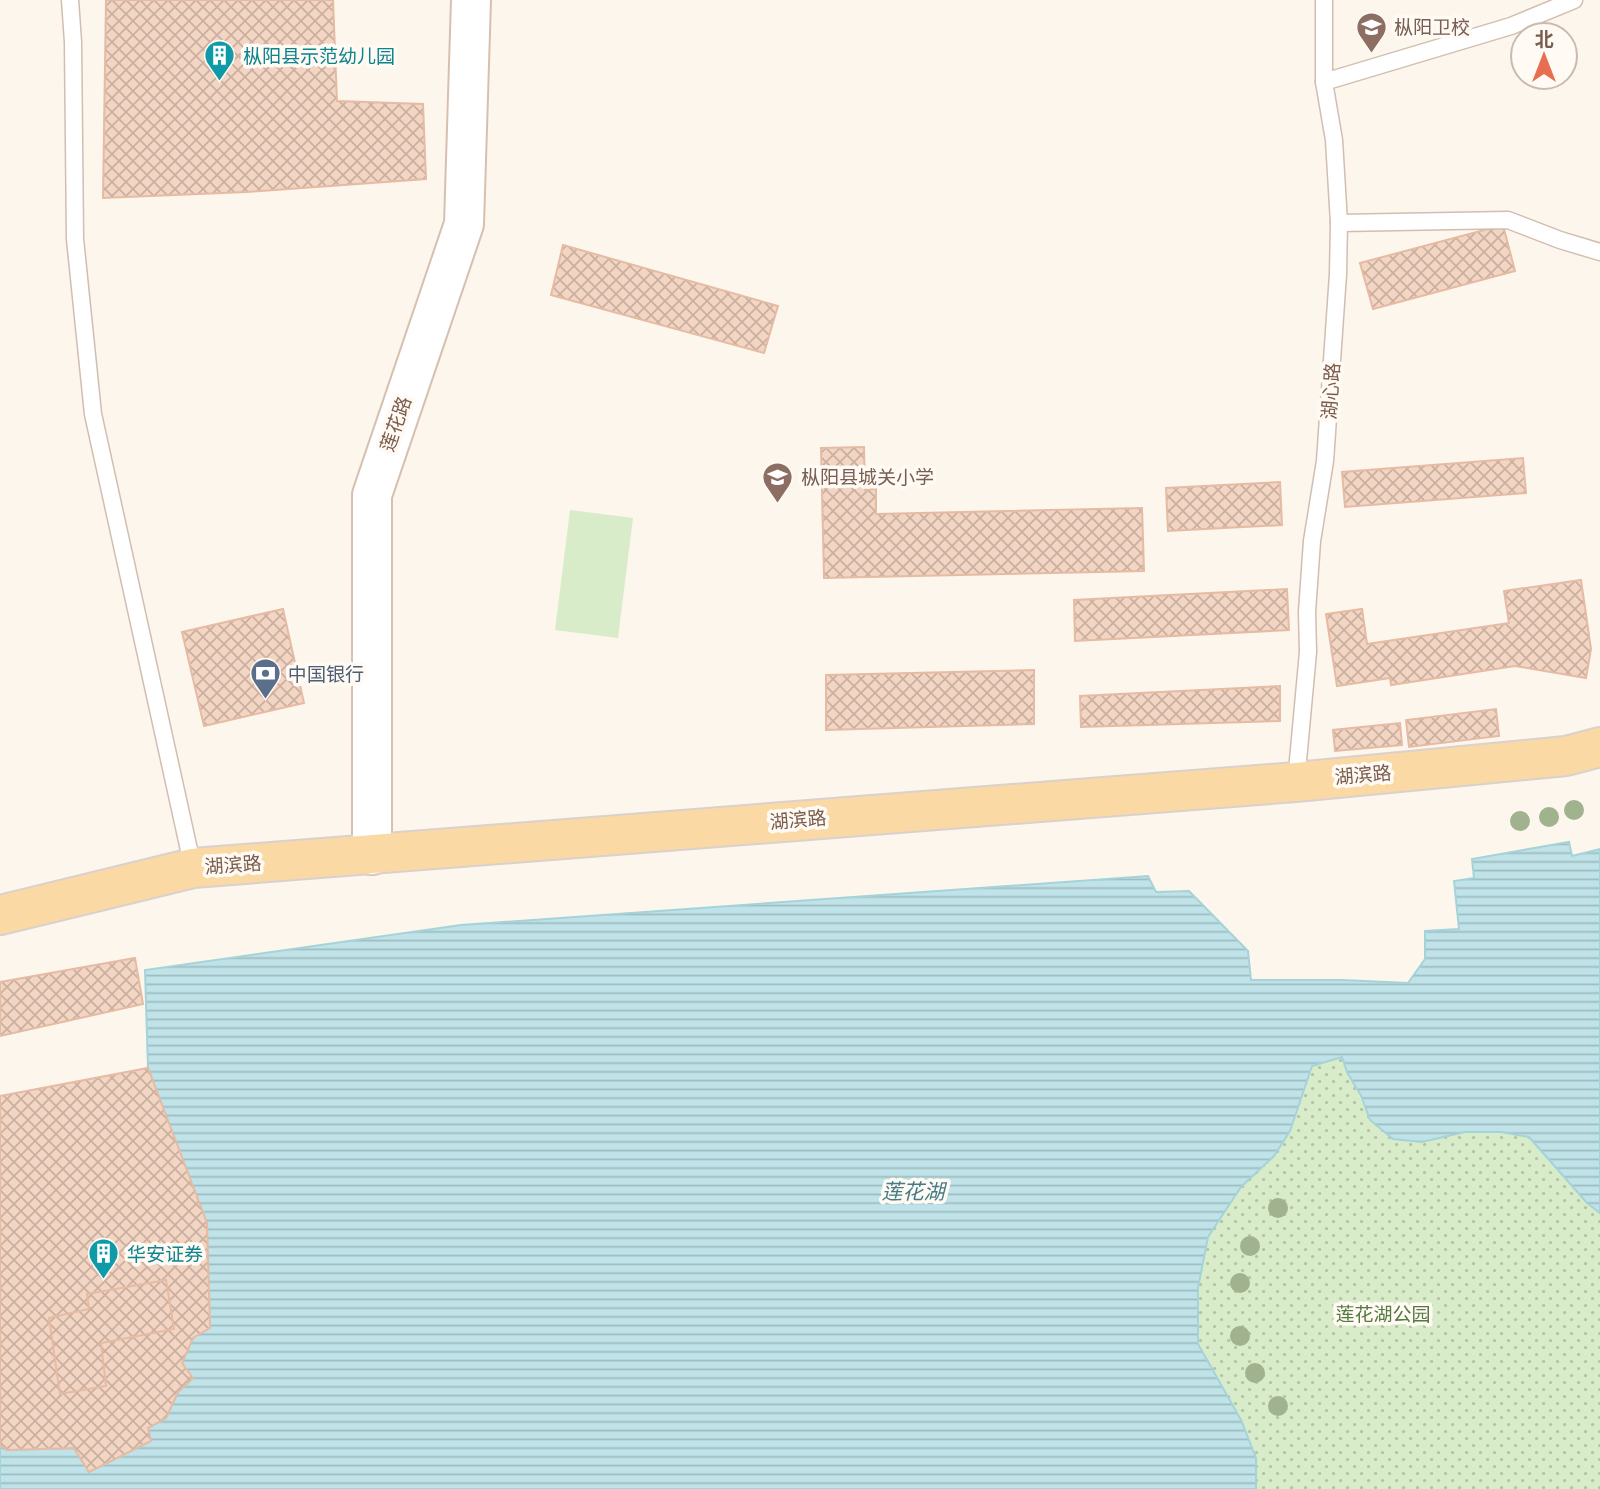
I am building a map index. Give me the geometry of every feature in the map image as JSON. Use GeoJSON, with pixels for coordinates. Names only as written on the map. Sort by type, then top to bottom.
{"type":"FeatureCollection","features":[{"type":"Feature","properties":{"kind":"main road","name":"莲花路"},"geometry":{"type":"LineString","coordinates":[[372,855],[372,495],[464,224],[471,0]]}},
{"type":"Feature","properties":{"kind":"main road","name":"湖滨路"},"geometry":{"type":"LineString","coordinates":[[0,915],[193,868],[1086,796],[1296,782],[1566,756],[1600,747]]}},
{"type":"Feature","properties":{"kind":"lane"},"geometry":{"type":"LineString","coordinates":[[70,0],[74,42],[75,239],[93,414],[193,868]]}},
{"type":"Feature","properties":{"kind":"lane","name":"湖心路"},"geometry":{"type":"LineString","coordinates":[[1296,782],[1308,652],[1307,612],[1312,541],[1325,461],[1333,361],[1339,223],[1334,140],[1324,82],[1324,0]]}},
{"type":"Feature","properties":{"kind":"lane"},"geometry":{"type":"LineString","coordinates":[[1324,82],[1511,26],[1574,0]]}},
{"type":"Feature","properties":{"kind":"lane"},"geometry":{"type":"LineString","coordinates":[[1339,223],[1508,219],[1560,240],[1600,252]]}},
{"type":"Feature","properties":{"kind":"green space"},"geometry":{"type":"Polygon","coordinates":[[[570,510],[633,518],[618,638],[555,630],[570,510]]]}},
{"type":"Feature","properties":{"kind":"green space","name":"莲花湖公园"},"geometry":{"type":"Polygon","coordinates":[[[1342,1056],[1370,1120],[1422,1142],[1465,1132],[1501,1132],[1530,1137],[1587,1203],[1600,1213],[1600,1489],[1256,1489],[1256,1458],[1241,1420],[1198,1344],[1198,1288],[1208,1237],[1241,1187],[1274,1156],[1290,1132],[1312,1066],[1342,1056]]]}},
{"type":"Feature","properties":{"kind":"water","name":"莲花湖"},"geometry":{"type":"Polygon","coordinates":[[[1569,842],[1572,856],[1600,849],[1600,1213],[1587,1203],[1529,1137],[1501,1132],[1465,1132],[1422,1142],[1393,1139],[1370,1120],[1342,1057],[1312,1066],[1290,1131],[1274,1156],[1241,1187],[1208,1237],[1198,1288],[1198,1344],[1241,1420],[1256,1458],[1256,1489],[0,1489],[0,1445],[7,1450],[74,1448],[89,1472],[151,1441],[148,1428],[166,1418],[178,1392],[192,1378],[182,1363],[193,1338],[182,1164],[148,1068],[145,970],[461,925],[1148,876],[1156,892],[1189,891],[1248,951],[1251,980],[1408,983],[1425,959],[1425,931],[1459,929],[1454,881],[1474,878],[1472,859],[1569,842]]]}},
{"type":"Feature","properties":{"kind":"building","name":"枞阳县示范幼儿园"},"geometry":{"type":"Polygon","coordinates":[[[106,0],[333,0],[337,101],[423,104],[426,179],[247,192],[103,198],[106,0]]]}},
{"type":"Feature","properties":{"kind":"building"},"geometry":{"type":"Polygon","coordinates":[[[1503,225],[1515,271],[1373,309],[1360,263],[1503,225]]]}},
{"type":"Feature","properties":{"kind":"building"},"geometry":{"type":"Polygon","coordinates":[[[563,245],[778,306],[764,353],[551,295],[563,245]]]}},
{"type":"Feature","properties":{"kind":"building"},"geometry":{"type":"Polygon","coordinates":[[[864,447],[865,490],[876,489],[876,514],[1142,508],[1144,571],[824,578],[821,448],[864,447]]]}},
{"type":"Feature","properties":{"kind":"building"},"geometry":{"type":"Polygon","coordinates":[[[1523,458],[1526,493],[1345,507],[1342,472],[1523,458]]]}},
{"type":"Feature","properties":{"kind":"building"},"geometry":{"type":"Polygon","coordinates":[[[1280,482],[1282,525],[1168,531],[1166,488],[1280,482]]]}},
{"type":"Feature","properties":{"kind":"building"},"geometry":{"type":"Polygon","coordinates":[[[1581,580],[1591,649],[1586,678],[1515,666],[1391,685],[1390,678],[1337,686],[1326,614],[1362,609],[1367,644],[1509,623],[1504,591],[1581,580]]]}},
{"type":"Feature","properties":{"kind":"building"},"geometry":{"type":"Polygon","coordinates":[[[1287,589],[1289,630],[1075,641],[1074,600],[1287,589]]]}},
{"type":"Feature","properties":{"kind":"building"},"geometry":{"type":"Polygon","coordinates":[[[283,609],[304,703],[204,726],[182,632],[283,609]]]}},
{"type":"Feature","properties":{"kind":"building"},"geometry":{"type":"Polygon","coordinates":[[[1034,670],[1034,724],[826,730],[826,675],[1034,670]]]}},
{"type":"Feature","properties":{"kind":"building"},"geometry":{"type":"Polygon","coordinates":[[[1280,686],[1280,721],[1081,727],[1080,696],[1280,686]]]}},
{"type":"Feature","properties":{"kind":"building"},"geometry":{"type":"Polygon","coordinates":[[[1496,709],[1499,736],[1409,747],[1406,720],[1496,709]]]}},
{"type":"Feature","properties":{"kind":"building"},"geometry":{"type":"Polygon","coordinates":[[[1400,723],[1402,745],[1335,751],[1333,730],[1400,723]]]}},
{"type":"Feature","properties":{"kind":"building"},"geometry":{"type":"Polygon","coordinates":[[[135,958],[143,1004],[0,1036],[0,982],[135,958]]]}},
{"type":"Feature","properties":{"kind":"building","name":"华安证券"},"geometry":{"type":"Polygon","coordinates":[[[148,1068],[207,1223],[210,1328],[193,1338],[182,1363],[193,1378],[178,1392],[166,1418],[148,1428],[151,1441],[89,1472],[74,1448],[7,1450],[0,1445],[0,1096],[148,1068]]]}},
{"type":"Feature","properties":{"kind":"building"},"geometry":{"type":"Polygon","coordinates":[[[166,1280],[174,1329],[101,1343],[106,1386],[60,1394],[49,1318],[89,1309],[87,1294],[166,1280]]]}},
{"type":"Feature","properties":{"kind":"place","name":"枞阳卫校"},"geometry":{"type":"Point","coordinates":[1371,54]}},
{"type":"Feature","properties":{"kind":"place","name":"枞阳县示范幼儿园"},"geometry":{"type":"Point","coordinates":[220,83]}},
{"type":"Feature","properties":{"kind":"place","name":"枞阳县城关小学"},"geometry":{"type":"Point","coordinates":[778,504]}},
{"type":"Feature","properties":{"kind":"place","name":"中国银行"},"geometry":{"type":"Point","coordinates":[265,701]}},
{"type":"Feature","properties":{"kind":"place","name":"华安证券"},"geometry":{"type":"Point","coordinates":[104,1281]}}]}
